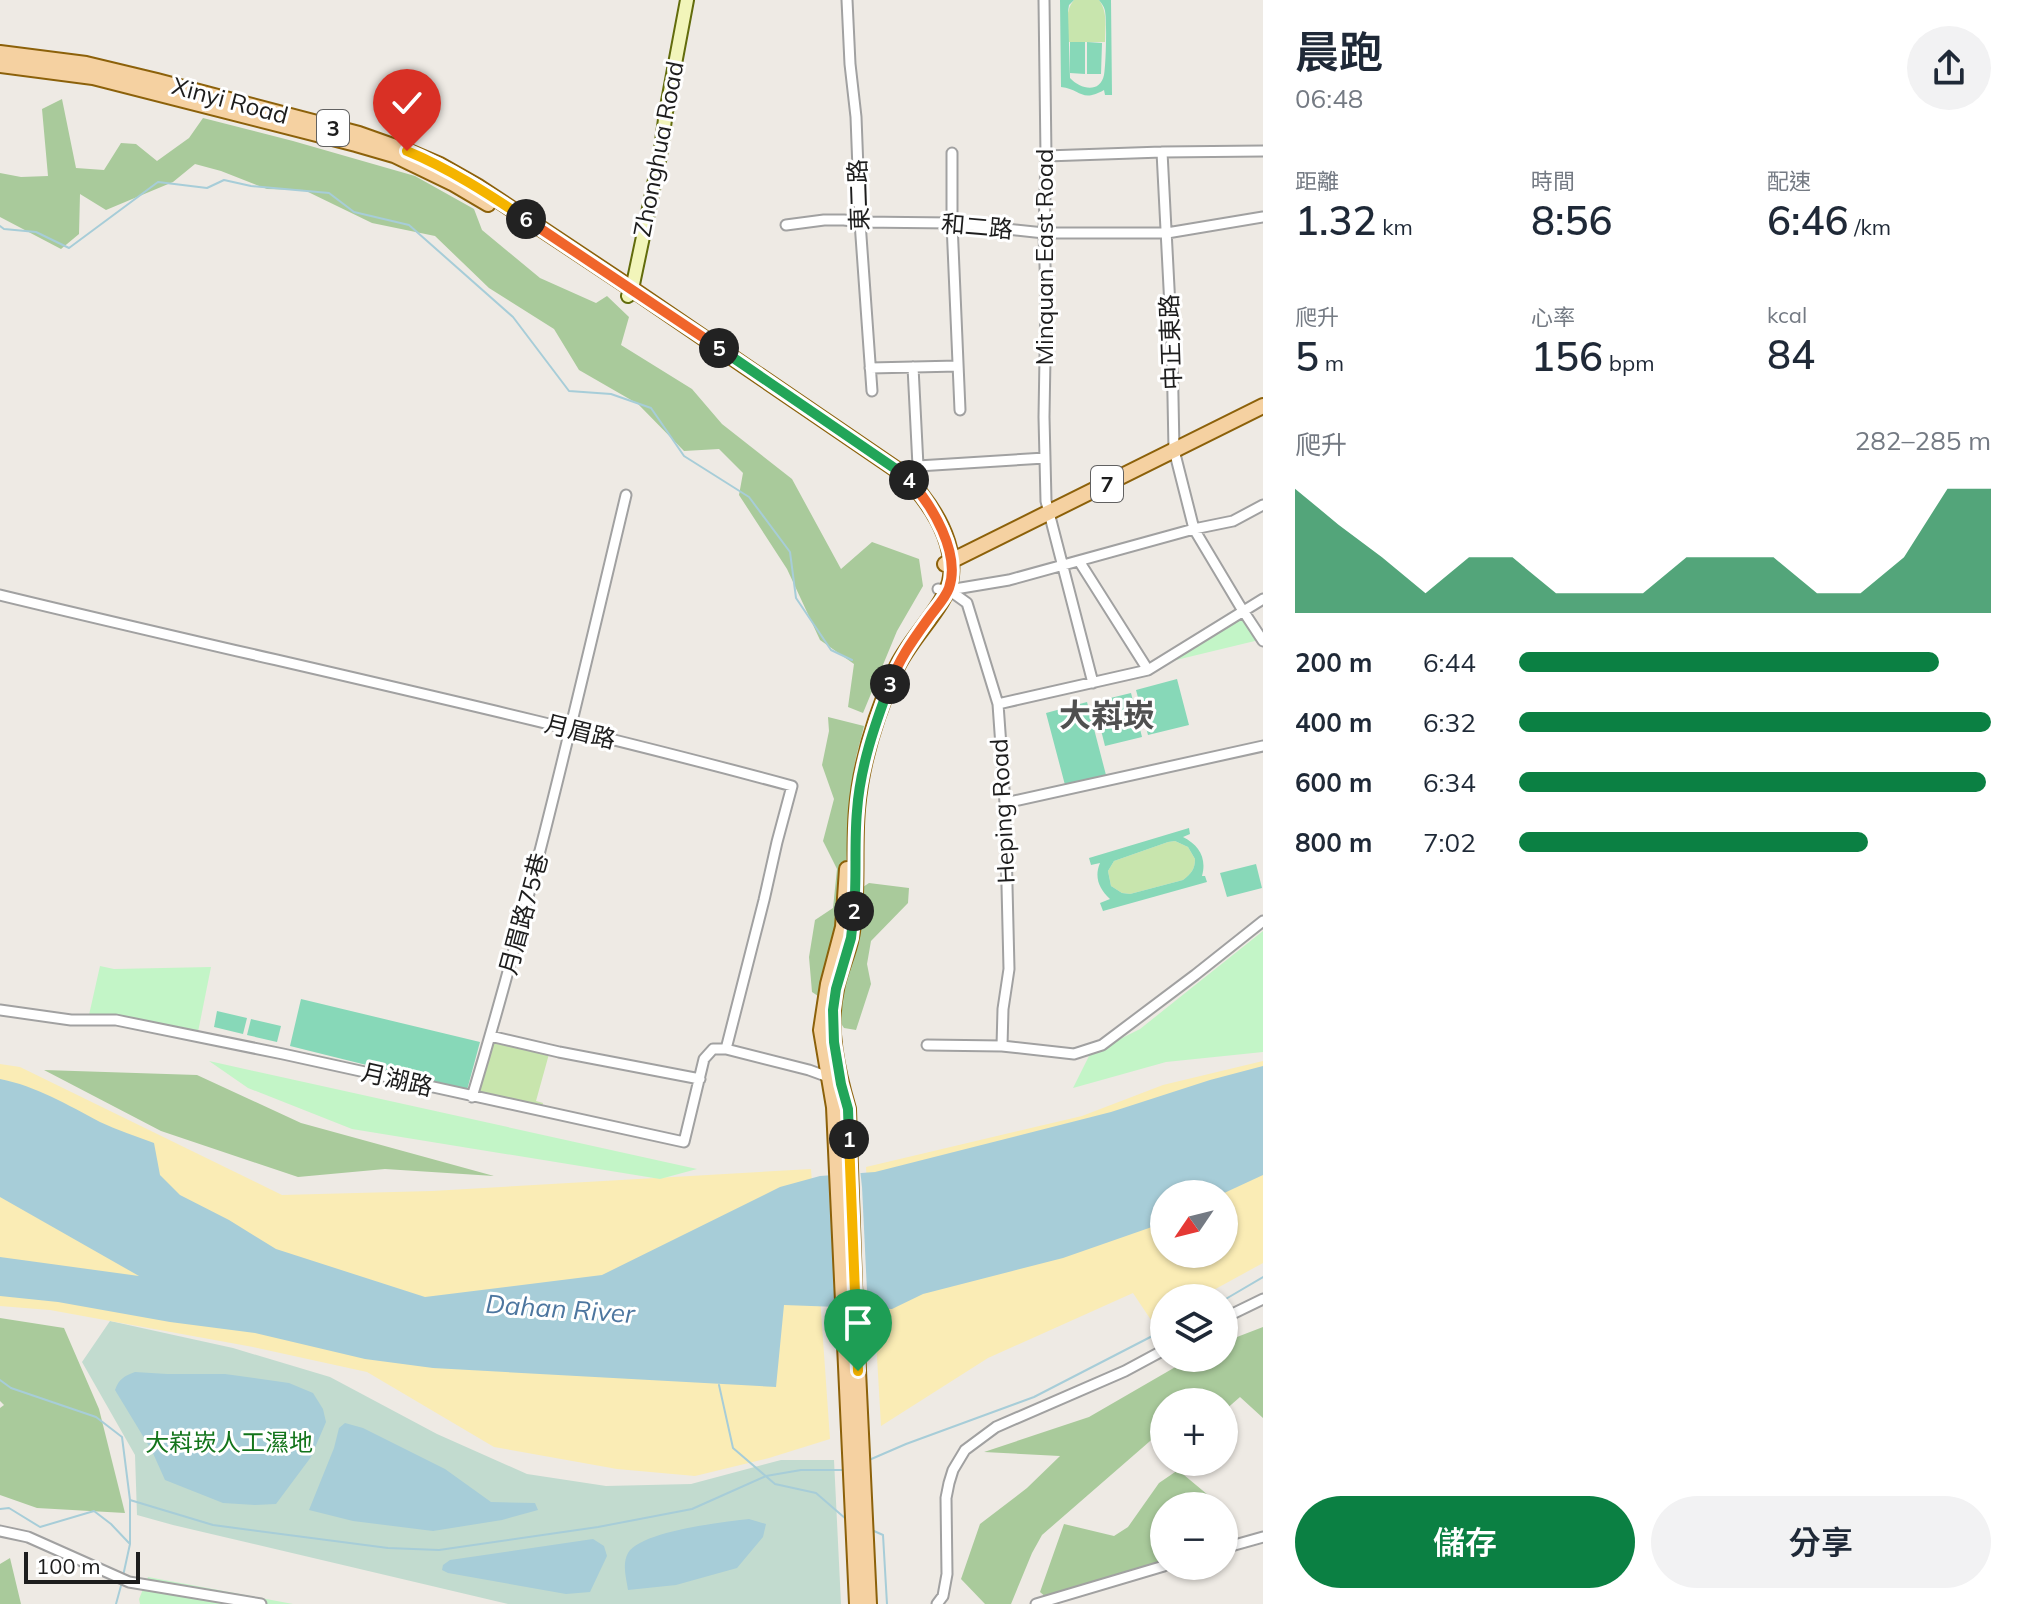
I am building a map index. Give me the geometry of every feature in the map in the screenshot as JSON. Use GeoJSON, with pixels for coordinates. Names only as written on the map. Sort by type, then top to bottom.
{"type":"FeatureCollection","features":[{"type":"Feature","properties":{"kind":"main road","name":"Xinyi Road"},"geometry":{"type":"LineString","coordinates":[[0,53],[359,133],[394,155],[454,184],[630,292],[917,489],[934,514],[947,544],[948,563]]}},
{"type":"Feature","properties":{"kind":"main road","name":"Xinyi Road"},"geometry":{"type":"LineString","coordinates":[[0,65],[82,70]]}},
{"type":"Feature","properties":{"kind":"main road","name":"7"},"geometry":{"type":"LineString","coordinates":[[948,563],[1263,406]]}},
{"type":"Feature","properties":{"kind":"main road"},"geometry":{"type":"LineString","coordinates":[[869,1604],[855,1301],[841,1108],[821,1030],[828,984],[843,927],[856,771],[874,708],[891,664],[902,641],[943,589],[948,563]]}},
{"type":"Feature","properties":{"kind":"main road"},"geometry":{"type":"LineString","coordinates":[[841,1108],[857,1604]]}},
{"type":"Feature","properties":{"kind":"street","name":"Zhonghua Road"},"geometry":{"type":"LineString","coordinates":[[630,292],[660,156],[687,0]]}},
{"type":"Feature","properties":{"kind":"street","name":"東二路"},"geometry":{"type":"LineString","coordinates":[[847,0],[872,391]]}},
{"type":"Feature","properties":{"kind":"street","name":"Minquan East Road"},"geometry":{"type":"LineString","coordinates":[[1044,0],[1044,362],[1048,513],[1093,683]]}},
{"type":"Feature","properties":{"kind":"street"},"geometry":{"type":"LineString","coordinates":[[1046,156],[1263,151]]}},
{"type":"Feature","properties":{"kind":"street","name":"中正東路"},"geometry":{"type":"LineString","coordinates":[[1162,152],[1174,450],[1194,529],[1263,641]]}},
{"type":"Feature","properties":{"kind":"street"},"geometry":{"type":"LineString","coordinates":[[952,153],[960,410]]}},
{"type":"Feature","properties":{"kind":"street","name":"和二路"},"geometry":{"type":"LineString","coordinates":[[786,225],[834,220],[952,223],[1044,233],[1167,233],[1263,217]]}},
{"type":"Feature","properties":{"kind":"street"},"geometry":{"type":"LineString","coordinates":[[870,368],[958,366]]}},
{"type":"Feature","properties":{"kind":"street"},"geometry":{"type":"LineString","coordinates":[[913,367],[918,466]]}},
{"type":"Feature","properties":{"kind":"street"},"geometry":{"type":"LineString","coordinates":[[901,477],[918,466],[1045,458]]}},
{"type":"Feature","properties":{"kind":"street","name":"月眉路75巷"},"geometry":{"type":"LineString","coordinates":[[472,1097],[528,903],[626,495]]}},
{"type":"Feature","properties":{"kind":"street"},"geometry":{"type":"LineString","coordinates":[[943,589],[1009,580],[1233,521],[1263,505]]}},
{"type":"Feature","properties":{"kind":"street"},"geometry":{"type":"LineString","coordinates":[[1079,561],[1148,670]]}},
{"type":"Feature","properties":{"kind":"street","name":"Heping Road"},"geometry":{"type":"LineString","coordinates":[[943,589],[967,603],[998,704],[1005,803],[1009,969],[1002,1046]]}},
{"type":"Feature","properties":{"kind":"street","name":"月眉路"},"geometry":{"type":"LineString","coordinates":[[0,595],[571,730],[792,786],[726,1049]]}},
{"type":"Feature","properties":{"kind":"street"},"geometry":{"type":"LineString","coordinates":[[998,704],[1148,670],[1263,599]]}},
{"type":"Feature","properties":{"kind":"street"},"geometry":{"type":"LineString","coordinates":[[1005,803],[1263,746]]}},
{"type":"Feature","properties":{"kind":"street"},"geometry":{"type":"LineString","coordinates":[[927,1045],[1002,1046],[1074,1054],[1102,1045],[1263,921]]}},
{"type":"Feature","properties":{"kind":"street","name":"月湖路"},"geometry":{"type":"LineString","coordinates":[[0,1010],[71,1020],[116,1020],[684,1142],[704,1059],[713,1049],[726,1049]]}},
{"type":"Feature","properties":{"kind":"street"},"geometry":{"type":"LineString","coordinates":[[490,1036],[700,1079]]}},
{"type":"Feature","properties":{"kind":"street"},"geometry":{"type":"LineString","coordinates":[[726,1049],[809,1070],[834,1080]]}},
{"type":"Feature","properties":{"kind":"street"},"geometry":{"type":"LineString","coordinates":[[1238,1311],[1263,1299]]}},
{"type":"Feature","properties":{"kind":"street"},"geometry":{"type":"LineString","coordinates":[[937,1604],[943,1596],[947,1574],[946,1498],[953,1470],[965,1450],[996,1427],[1150,1358]]}},
{"type":"Feature","properties":{"kind":"street"},"geometry":{"type":"LineString","coordinates":[[0,1531],[28,1537],[129,1582],[261,1604]]}},
{"type":"Feature","properties":{"kind":"street"},"geometry":{"type":"LineString","coordinates":[[1238,1544],[1263,1537]]}},
{"type":"Feature","properties":{"kind":"street"},"geometry":{"type":"LineString","coordinates":[[1036,1604],[1150,1570]]}},
{"type":"Feature","properties":{"kind":"green space"},"geometry":{"type":"Polygon","coordinates":[[[1060,0],[1074,0],[1068,11],[1070,78],[1089,88],[1102,81],[1105,70],[1106,16],[1099,0],[1111,0],[1112,95],[1105,95],[1104,90],[1086,95],[1061,87],[1060,0]]]}},
{"type":"Feature","properties":{"kind":"green space"},"geometry":{"type":"Polygon","coordinates":[[[1074,0],[1099,0],[1105,15],[1105,42],[1068,42],[1068,15],[1074,0]]]}},
{"type":"Feature","properties":{"kind":"green space"},"geometry":{"type":"Polygon","coordinates":[[[1070,42],[1085,42],[1085,74],[1070,73],[1070,42]]]}},
{"type":"Feature","properties":{"kind":"green space"},"geometry":{"type":"Polygon","coordinates":[[[1087,42],[1102,43],[1101,74],[1087,74],[1087,42]]]}},
{"type":"Feature","properties":{"kind":"green space"},"geometry":{"type":"Polygon","coordinates":[[[62,99],[76,168],[104,170],[121,143],[136,144],[157,161],[189,138],[203,118],[415,176],[474,209],[482,230],[540,278],[596,303],[607,296],[629,317],[621,345],[692,389],[722,424],[792,479],[841,569],[872,542],[919,559],[923,586],[897,631],[863,713],[848,707],[854,664],[820,640],[787,569],[739,495],[743,473],[719,449],[684,451],[638,404],[579,370],[554,329],[489,288],[435,236],[372,223],[304,190],[267,189],[195,164],[173,182],[106,210],[80,194],[79,234],[61,249],[0,217],[0,173],[21,177],[48,176],[42,109],[62,99]]]}},
{"type":"Feature","properties":{"kind":"green space"},"geometry":{"type":"Polygon","coordinates":[[[1245,614],[1259,640],[1172,661],[1245,614]]]}},
{"type":"Feature","properties":{"kind":"green space"},"geometry":{"type":"Polygon","coordinates":[[[1177,679],[1189,725],[1148,735],[1136,690],[1177,679]]]}},
{"type":"Feature","properties":{"kind":"green space"},"geometry":{"type":"Polygon","coordinates":[[[1131,693],[1142,737],[1105,746],[1094,702],[1131,693]]]}},
{"type":"Feature","properties":{"kind":"green space"},"geometry":{"type":"Polygon","coordinates":[[[1087,702],[1106,775],[1065,785],[1046,713],[1087,702]]]}},
{"type":"Feature","properties":{"kind":"green space"},"geometry":{"type":"Polygon","coordinates":[[[828,717],[864,726],[854,768],[841,913],[829,969],[818,996],[812,992],[809,957],[815,920],[833,908],[837,869],[823,841],[834,799],[822,765],[829,731],[828,717]]]}},
{"type":"Feature","properties":{"kind":"green space"},"geometry":{"type":"Polygon","coordinates":[[[1189,828],[1190,834],[1183,837],[1200,853],[1202,876],[1207,882],[1103,911],[1100,903],[1110,899],[1099,882],[1097,873],[1100,863],[1091,865],[1089,858],[1189,828]],[[1175,841],[1168,842],[1114,861],[1108,871],[1111,886],[1130,894],[1183,880],[1195,863],[1188,847],[1175,841]]]}},
{"type":"Feature","properties":{"kind":"green space"},"geometry":{"type":"Polygon","coordinates":[[[1175,841],[1188,847],[1195,859],[1192,871],[1183,880],[1130,894],[1111,886],[1108,871],[1114,861],[1175,841]]]}},
{"type":"Feature","properties":{"kind":"green space"},"geometry":{"type":"Polygon","coordinates":[[[1256,864],[1262,888],[1227,897],[1220,873],[1256,864]]]}},
{"type":"Feature","properties":{"kind":"green space"},"geometry":{"type":"Polygon","coordinates":[[[869,883],[909,888],[908,903],[871,941],[867,964],[871,984],[856,1030],[844,1028],[838,1019],[860,889],[869,883]]]}},
{"type":"Feature","properties":{"kind":"green space"},"geometry":{"type":"Polygon","coordinates":[[[1263,931],[1263,1052],[1166,1062],[1073,1088],[1090,1054],[1140,1029],[1263,931]]]}},
{"type":"Feature","properties":{"kind":"green space"},"geometry":{"type":"Polygon","coordinates":[[[100,966],[114,969],[211,967],[198,1032],[89,1015],[100,966]]]}},
{"type":"Feature","properties":{"kind":"green space"},"geometry":{"type":"Polygon","coordinates":[[[301,999],[480,1042],[467,1090],[290,1046],[301,999]]]}},
{"type":"Feature","properties":{"kind":"green space"},"geometry":{"type":"Polygon","coordinates":[[[217,1011],[247,1018],[243,1034],[214,1027],[217,1011]]]}},
{"type":"Feature","properties":{"kind":"green space"},"geometry":{"type":"Polygon","coordinates":[[[251,1019],[281,1026],[277,1042],[247,1035],[251,1019]]]}},
{"type":"Feature","properties":{"kind":"green space"},"geometry":{"type":"Polygon","coordinates":[[[487,1042],[549,1054],[536,1101],[543,1103],[541,1110],[473,1096],[487,1042]]]}},
{"type":"Feature","properties":{"kind":"green space"},"geometry":{"type":"Polygon","coordinates":[[[209,1061],[697,1169],[660,1179],[352,1129],[248,1088],[209,1061]]]}},
{"type":"Feature","properties":{"kind":"green space"},"geometry":{"type":"Polygon","coordinates":[[[44,1070],[197,1075],[301,1123],[494,1176],[385,1169],[298,1177],[161,1131],[44,1070]]]}},
{"type":"Feature","properties":{"kind":"green space"},"geometry":{"type":"Polygon","coordinates":[[[0,1318],[64,1328],[99,1409],[125,1513],[37,1508],[0,1495],[0,1408],[4,1405],[0,1401],[0,1318]]]}},
{"type":"Feature","properties":{"kind":"green space","name":"大嵙崁人工濕地"},"geometry":{"type":"Polygon","coordinates":[[[110,1321],[233,1348],[330,1377],[437,1434],[527,1474],[606,1486],[691,1484],[781,1460],[834,1460],[841,1604],[508,1604],[137,1515],[135,1455],[82,1362],[110,1321]]]}},
{"type":"Feature","properties":{"kind":"green space"},"geometry":{"type":"Polygon","coordinates":[[[1263,1327],[1263,1418],[1240,1397],[1238,1399],[1238,1388],[1150,1388],[1150,1441],[1042,1535],[1011,1604],[985,1604],[961,1579],[980,1524],[1027,1488],[1060,1456],[984,1452],[1089,1417],[1167,1372],[1238,1372],[1238,1337],[1263,1327]]]}},
{"type":"Feature","properties":{"kind":"green space"},"geometry":{"type":"Polygon","coordinates":[[[1169,1476],[1185,1476],[1204,1492],[1153,1492],[1169,1476]]]}},
{"type":"Feature","properties":{"kind":"green space"},"geometry":{"type":"Polygon","coordinates":[[[1150,1496],[1150,1574],[1057,1604],[1040,1592],[1064,1524],[1114,1536],[1128,1527],[1150,1496]]]}},
{"type":"Feature","properties":{"kind":"green space"},"geometry":{"type":"Polygon","coordinates":[[[10,1558],[21,1604],[0,1604],[0,1564],[10,1558]]]}},
{"type":"Feature","properties":{"kind":"green space"},"geometry":{"type":"Polygon","coordinates":[[[148,1577],[293,1604],[140,1604],[148,1577]]]}},
{"type":"Feature","properties":{"kind":"sand"},"geometry":{"type":"Polygon","coordinates":[[[1263,1061],[1263,1263],[1225,1284],[1150,1284],[1150,1318],[1133,1293],[988,1358],[881,1426],[866,1167],[1082,1116],[1163,1085],[1263,1061]]]}},
{"type":"Feature","properties":{"kind":"sand"},"geometry":{"type":"Polygon","coordinates":[[[0,1064],[20,1067],[282,1195],[432,1191],[811,1169],[830,1439],[695,1476],[617,1469],[494,1447],[367,1372],[253,1347],[50,1310],[0,1306],[0,1064]]]}},
{"type":"Feature","properties":{"kind":"water","name":"Dahan River"},"geometry":{"type":"Polygon","coordinates":[[[1263,1066],[1263,1175],[1238,1187],[1238,1180],[1150,1180],[1150,1228],[1063,1258],[923,1294],[892,1309],[784,1305],[776,1387],[433,1368],[365,1359],[255,1333],[0,1296],[0,1257],[139,1276],[0,1197],[0,1079],[39,1091],[106,1125],[154,1143],[160,1175],[180,1195],[276,1249],[425,1297],[602,1275],[780,1187],[820,1176],[875,1172],[1111,1112],[1263,1066]]]}},
{"type":"Feature","properties":{"kind":"water"},"geometry":{"type":"Polygon","coordinates":[[[135,1372],[225,1374],[289,1383],[313,1393],[323,1409],[326,1422],[311,1457],[276,1504],[223,1503],[165,1480],[152,1451],[115,1390],[122,1378],[135,1372]]]}},
{"type":"Feature","properties":{"kind":"water"},"geometry":{"type":"Polygon","coordinates":[[[345,1423],[363,1428],[445,1469],[491,1502],[535,1503],[538,1510],[502,1520],[433,1531],[353,1521],[309,1510],[339,1428],[345,1423]]]}},
{"type":"Feature","properties":{"kind":"water"},"geometry":{"type":"Polygon","coordinates":[[[749,1519],[766,1524],[763,1537],[737,1568],[676,1585],[628,1590],[625,1562],[636,1545],[665,1533],[749,1519]]]}},
{"type":"Feature","properties":{"kind":"water"},"geometry":{"type":"Polygon","coordinates":[[[593,1539],[604,1546],[607,1556],[590,1592],[566,1594],[442,1570],[450,1560],[593,1539]]]}},
{"type":"Feature","properties":{"kind":"pier"},"geometry":{"type":"Polygon","coordinates":[[[860,1169],[868,1312],[839,1311],[833,1171],[860,1169]]]}},
{"type":"Feature","properties":{"kind":"waterway"},"geometry":{"type":"LineString","coordinates":[[0,226],[36,232],[69,248],[158,182],[207,188],[224,180],[251,186],[329,193],[354,212],[409,225],[513,317],[569,391],[611,394],[651,408],[684,456],[749,497],[790,552],[796,598],[831,650],[852,660]]}},
{"type":"Feature","properties":{"kind":"waterway"},"geometry":{"type":"LineString","coordinates":[[1238,1292],[1263,1277]]}},
{"type":"Feature","properties":{"kind":"waterway"},"geometry":{"type":"LineString","coordinates":[[869,1460],[1034,1397],[1150,1337]]}},
{"type":"Feature","properties":{"kind":"waterway"},"geometry":{"type":"LineString","coordinates":[[0,1380],[11,1388],[96,1417],[122,1437],[130,1500],[130,1544],[123,1576]]}},
{"type":"Feature","properties":{"kind":"waterway"},"geometry":{"type":"LineString","coordinates":[[719,1385],[733,1448],[775,1484],[816,1493],[846,1519]]}},
{"type":"Feature","properties":{"kind":"waterway"},"geometry":{"type":"LineString","coordinates":[[130,1500],[213,1525],[388,1548],[439,1550],[598,1527],[692,1509],[766,1476],[801,1470],[844,1470]]}},
{"type":"Feature","properties":{"kind":"waterway"},"geometry":{"type":"LineString","coordinates":[[0,1509],[9,1508],[40,1527],[94,1511],[129,1543]]}},
{"type":"Feature","properties":{"kind":"waterway"},"geometry":{"type":"LineString","coordinates":[[874,1531],[883,1535],[887,1604]]}},
{"type":"Feature","properties":{"kind":"waterway"},"geometry":{"type":"LineString","coordinates":[[116,1604],[122,1582]]}},
{"type":"Feature","properties":{"kind":"district","name":"大嵙崁"},"geometry":{"type":"Point","coordinates":[1107,716]}},
{"type":"Feature","properties":{"kind":"route"},"geometry":{"type":"LineString","coordinates":[[407,151],[477,186],[903,474],[934,514],[947,544],[952,573],[949,590],[896,666],[861,776],[851,938],[833,1010],[834,1042],[848,1109],[858,1371]]}}]}
